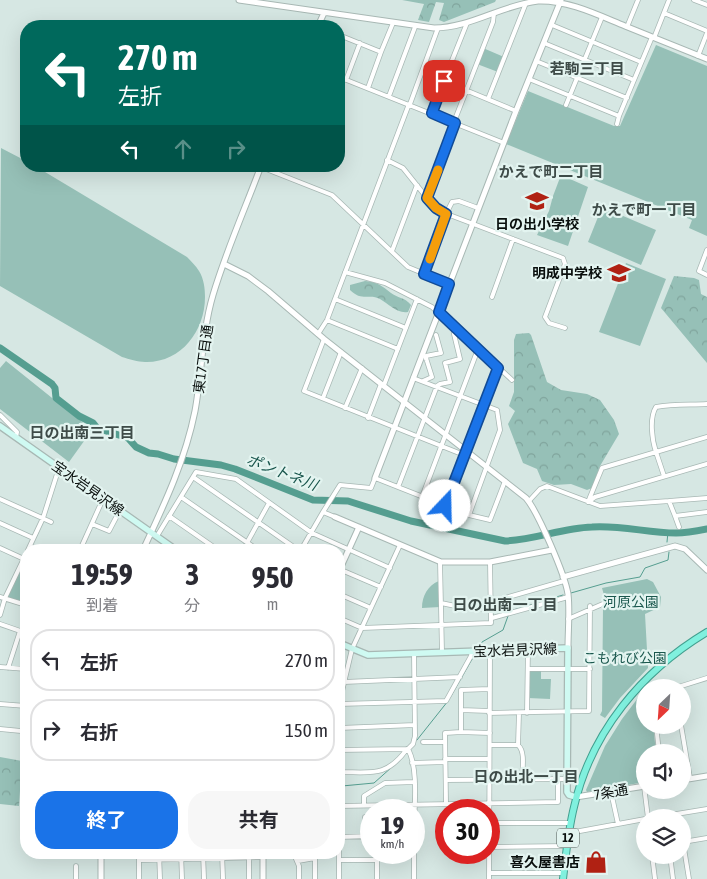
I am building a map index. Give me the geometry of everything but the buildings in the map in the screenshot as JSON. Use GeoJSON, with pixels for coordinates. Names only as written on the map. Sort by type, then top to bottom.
{"type":"FeatureCollection","features":[{"type":"Feature","properties":{"kind":"highway","name":"12"},"geometry":{"type":"LineString","coordinates":[[564,876],[568,833],[576,797],[587,766],[601,738],[618,711],[668,659],[707,632]]}},
{"type":"Feature","properties":{"kind":"main road","name":"宝水岩見沢線"},"geometry":{"type":"LineString","coordinates":[[0,426],[168,544]]}},
{"type":"Feature","properties":{"kind":"main road","name":"宝水岩見沢線"},"geometry":{"type":"LineString","coordinates":[[345,646],[368,655],[568,648],[567,779],[568,794],[576,797]]}},
{"type":"Feature","properties":{"kind":"street"},"geometry":{"type":"LineString","coordinates":[[239,0],[415,27],[438,28],[467,23],[526,3],[544,0],[561,1],[707,60]]}},
{"type":"Feature","properties":{"kind":"street"},"geometry":{"type":"LineString","coordinates":[[627,27],[638,0]]}},
{"type":"Feature","properties":{"kind":"street"},"geometry":{"type":"LineString","coordinates":[[618,124],[626,98],[669,0]]}},
{"type":"Feature","properties":{"kind":"street"},"geometry":{"type":"LineString","coordinates":[[694,0],[707,5]]}},
{"type":"Feature","properties":{"kind":"street"},"geometry":{"type":"LineString","coordinates":[[304,544],[340,485],[370,488],[375,478],[413,378],[424,357],[478,208],[561,1]]}},
{"type":"Feature","properties":{"kind":"street"},"geometry":{"type":"LineString","coordinates":[[488,99],[526,3]]}},
{"type":"Feature","properties":{"kind":"street"},"geometry":{"type":"LineString","coordinates":[[321,20],[324,13]]}},
{"type":"Feature","properties":{"kind":"street"},"geometry":{"type":"LineString","coordinates":[[664,13],[707,32],[698,56]]}},
{"type":"Feature","properties":{"kind":"street"},"geometry":{"type":"LineString","coordinates":[[427,198],[493,22],[494,14]]}},
{"type":"Feature","properties":{"kind":"street"},"geometry":{"type":"LineString","coordinates":[[566,105],[602,17]]}},
{"type":"Feature","properties":{"kind":"street"},"geometry":{"type":"LineString","coordinates":[[368,88],[393,23]]}},
{"type":"Feature","properties":{"kind":"street"},"geometry":{"type":"LineString","coordinates":[[432,113],[467,23]]}},
{"type":"Feature","properties":{"kind":"street"},"geometry":{"type":"LineString","coordinates":[[552,25],[641,62]]}},
{"type":"Feature","properties":{"kind":"street"},"geometry":{"type":"LineString","coordinates":[[389,96],[415,27]]}},
{"type":"Feature","properties":{"kind":"street"},"geometry":{"type":"LineString","coordinates":[[318,334],[327,320],[438,28]]}},
{"type":"Feature","properties":{"kind":"street"},"geometry":{"type":"LineString","coordinates":[[345,37],[381,52]]}},
{"type":"Feature","properties":{"kind":"street"},"geometry":{"type":"LineString","coordinates":[[360,43],[346,80],[504,143]]}},
{"type":"Feature","properties":{"kind":"street"},"geometry":{"type":"LineString","coordinates":[[544,43],[634,80]]}},
{"type":"Feature","properties":{"kind":"street"},"geometry":{"type":"LineString","coordinates":[[536,61],[626,98]]}},
{"type":"Feature","properties":{"kind":"street"},"geometry":{"type":"LineString","coordinates":[[422,72],[516,111]]}},
{"type":"Feature","properties":{"kind":"street"},"geometry":{"type":"LineString","coordinates":[[529,79],[619,116]]}},
{"type":"Feature","properties":{"kind":"street"},"geometry":{"type":"LineString","coordinates":[[388,160],[403,168],[436,208],[446,214],[565,260],[545,318],[549,323],[565,328]]}},
{"type":"Feature","properties":{"kind":"street","name":"東17丁目通"},"geometry":{"type":"LineString","coordinates":[[146,544],[186,448],[202,376],[208,320],[213,296],[259,172]]}},
{"type":"Feature","properties":{"kind":"street"},"geometry":{"type":"LineString","coordinates":[[274,172],[332,195],[408,267],[449,284]]}},
{"type":"Feature","properties":{"kind":"street"},"geometry":{"type":"LineString","coordinates":[[392,251],[417,186]]}},
{"type":"Feature","properties":{"kind":"street"},"geometry":{"type":"LineString","coordinates":[[424,274],[452,202],[457,201],[478,208]]}},
{"type":"Feature","properties":{"kind":"street"},"geometry":{"type":"LineString","coordinates":[[492,297],[513,239]]}},
{"type":"Feature","properties":{"kind":"street"},"geometry":{"type":"LineString","coordinates":[[707,250],[698,271],[707,275]]}},
{"type":"Feature","properties":{"kind":"street"},"geometry":{"type":"LineString","coordinates":[[224,264],[257,282],[324,339],[446,434],[465,453]]}},
{"type":"Feature","properties":{"kind":"street"},"geometry":{"type":"LineString","coordinates":[[345,272],[385,284],[418,299],[439,312],[512,380]]}},
{"type":"Feature","properties":{"kind":"street"},"geometry":{"type":"LineString","coordinates":[[335,299],[406,328]]}},
{"type":"Feature","properties":{"kind":"street"},"geometry":{"type":"LineString","coordinates":[[368,418],[418,299]]}},
{"type":"Feature","properties":{"kind":"street"},"geometry":{"type":"LineString","coordinates":[[327,320],[398,348]]}},
{"type":"Feature","properties":{"kind":"street"},"geometry":{"type":"LineString","coordinates":[[445,363],[460,358],[454,334],[456,327]]}},
{"type":"Feature","properties":{"kind":"street"},"geometry":{"type":"LineString","coordinates":[[436,335],[440,354],[445,363],[450,382],[437,386]]}},
{"type":"Feature","properties":{"kind":"street"},"geometry":{"type":"LineString","coordinates":[[324,339],[304,391],[368,418],[441,446],[465,453],[506,480],[529,501],[564,579],[568,597],[568,648]]}},
{"type":"Feature","properties":{"kind":"street"},"geometry":{"type":"LineString","coordinates":[[422,497],[478,348]]}},
{"type":"Feature","properties":{"kind":"street"},"geometry":{"type":"LineString","coordinates":[[323,398],[341,352]]}},
{"type":"Feature","properties":{"kind":"street"},"geometry":{"type":"LineString","coordinates":[[424,357],[440,354]]}},
{"type":"Feature","properties":{"kind":"street"},"geometry":{"type":"LineString","coordinates":[[423,381],[432,377],[424,357]]}},
{"type":"Feature","properties":{"kind":"street"},"geometry":{"type":"LineString","coordinates":[[345,408],[362,368]]}},
{"type":"Feature","properties":{"kind":"street"},"geometry":{"type":"LineString","coordinates":[[445,506],[498,368]]}},
{"type":"Feature","properties":{"kind":"street"},"geometry":{"type":"LineString","coordinates":[[413,378],[497,410],[500,430],[469,515]]}},
{"type":"Feature","properties":{"kind":"street"},"geometry":{"type":"LineString","coordinates":[[398,487],[437,386]]}},
{"type":"Feature","properties":{"kind":"street"},"geometry":{"type":"LineString","coordinates":[[664,476],[653,437],[656,407],[707,404]]}},
{"type":"Feature","properties":{"kind":"street"},"geometry":{"type":"LineString","coordinates":[[0,415],[17,432],[16,438]]}},
{"type":"Feature","properties":{"kind":"street"},"geometry":{"type":"LineString","coordinates":[[588,502],[602,468],[707,436]]}},
{"type":"Feature","properties":{"kind":"street"},"geometry":{"type":"LineString","coordinates":[[588,502],[595,497],[707,464]]}},
{"type":"Feature","properties":{"kind":"street"},"geometry":{"type":"LineString","coordinates":[[31,544],[43,518],[60,470]]}},
{"type":"Feature","properties":{"kind":"street"},"geometry":{"type":"LineString","coordinates":[[157,536],[196,472],[236,480],[312,533],[337,544]]}},
{"type":"Feature","properties":{"kind":"street"},"geometry":{"type":"LineString","coordinates":[[193,477],[290,544]]}},
{"type":"Feature","properties":{"kind":"street"},"geometry":{"type":"LineString","coordinates":[[375,478],[469,515],[490,520],[506,480]]}},
{"type":"Feature","properties":{"kind":"street"},"geometry":{"type":"LineString","coordinates":[[529,501],[540,489],[546,486],[603,506],[707,498]]}},
{"type":"Feature","properties":{"kind":"street"},"geometry":{"type":"LineString","coordinates":[[181,497],[247,543],[269,503]]}},
{"type":"Feature","properties":{"kind":"street"},"geometry":{"type":"LineString","coordinates":[[0,499],[51,522]]}},
{"type":"Feature","properties":{"kind":"street"},"geometry":{"type":"LineString","coordinates":[[83,544],[103,499]]}},
{"type":"Feature","properties":{"kind":"street"},"geometry":{"type":"LineString","coordinates":[[669,501],[679,527]]}},
{"type":"Feature","properties":{"kind":"street"},"geometry":{"type":"LineString","coordinates":[[92,524],[109,531],[120,510]]}},
{"type":"Feature","properties":{"kind":"street"},"geometry":{"type":"LineString","coordinates":[[323,512],[440,562],[490,562],[552,550]]}},
{"type":"Feature","properties":{"kind":"street"},"geometry":{"type":"LineString","coordinates":[[675,516],[707,512]]}},
{"type":"Feature","properties":{"kind":"street"},"geometry":{"type":"LineString","coordinates":[[169,516],[209,544]]}},
{"type":"Feature","properties":{"kind":"street"},"geometry":{"type":"LineString","coordinates":[[0,523],[34,538]]}},
{"type":"Feature","properties":{"kind":"street"},"geometry":{"type":"LineString","coordinates":[[345,557],[359,527]]}},
{"type":"Feature","properties":{"kind":"street"},"geometry":{"type":"LineString","coordinates":[[345,678],[352,649],[400,545]]}},
{"type":"Feature","properties":{"kind":"street"},"geometry":{"type":"LineString","coordinates":[[491,602],[675,546],[686,549],[707,570]]}},
{"type":"Feature","properties":{"kind":"street"},"geometry":{"type":"LineString","coordinates":[[345,547],[390,568]]}},
{"type":"Feature","properties":{"kind":"street"},"geometry":{"type":"LineString","coordinates":[[0,554],[1,548],[20,557]]}},
{"type":"Feature","properties":{"kind":"street"},"geometry":{"type":"LineString","coordinates":[[440,562],[442,652]]}},
{"type":"Feature","properties":{"kind":"street"},"geometry":{"type":"LineString","coordinates":[[345,621],[362,628],[491,623],[490,562]]}},
{"type":"Feature","properties":{"kind":"street"},"geometry":{"type":"LineString","coordinates":[[0,615],[5,598],[20,567]]}},
{"type":"Feature","properties":{"kind":"street"},"geometry":{"type":"LineString","coordinates":[[345,572],[381,587]]}},
{"type":"Feature","properties":{"kind":"street"},"geometry":{"type":"LineString","coordinates":[[0,597],[20,603]]}},
{"type":"Feature","properties":{"kind":"street"},"geometry":{"type":"LineString","coordinates":[[345,597],[371,608]]}},
{"type":"Feature","properties":{"kind":"street"},"geometry":{"type":"LineString","coordinates":[[492,618],[568,597]]}},
{"type":"Feature","properties":{"kind":"street"},"geometry":{"type":"LineString","coordinates":[[441,603],[465,608],[491,609]]}},
{"type":"Feature","properties":{"kind":"street"},"geometry":{"type":"LineString","coordinates":[[568,619],[590,607],[605,603]]}},
{"type":"Feature","properties":{"kind":"street"},"geometry":{"type":"LineString","coordinates":[[462,710],[518,713],[589,711],[590,607]]}},
{"type":"Feature","properties":{"kind":"street"},"geometry":{"type":"LineString","coordinates":[[0,624],[20,631],[8,668]]}},
{"type":"Feature","properties":{"kind":"street"},"geometry":{"type":"LineString","coordinates":[[528,649],[528,713]]}},
{"type":"Feature","properties":{"kind":"street"},"geometry":{"type":"LineString","coordinates":[[345,704],[446,701],[475,651]]}},
{"type":"Feature","properties":{"kind":"street"},"geometry":{"type":"LineString","coordinates":[[489,799],[490,651]]}},
{"type":"Feature","properties":{"kind":"street"},"geometry":{"type":"LineString","coordinates":[[345,772],[383,771],[402,756],[413,744],[415,736],[414,653]]}},
{"type":"Feature","properties":{"kind":"street"},"geometry":{"type":"LineString","coordinates":[[0,667],[20,669]]}},
{"type":"Feature","properties":{"kind":"street"},"geometry":{"type":"LineString","coordinates":[[528,669],[590,669]]}},
{"type":"Feature","properties":{"kind":"street"},"geometry":{"type":"LineString","coordinates":[[345,682],[460,677]]}},
{"type":"Feature","properties":{"kind":"street"},"geometry":{"type":"LineString","coordinates":[[691,683],[707,678]]}},
{"type":"Feature","properties":{"kind":"street"},"geometry":{"type":"LineString","coordinates":[[461,732],[462,690],[489,690]]}},
{"type":"Feature","properties":{"kind":"street"},"geometry":{"type":"LineString","coordinates":[[0,704],[20,706]]}},
{"type":"Feature","properties":{"kind":"street"},"geometry":{"type":"LineString","coordinates":[[518,713],[518,744],[522,751],[522,780]]}},
{"type":"Feature","properties":{"kind":"street"},"geometry":{"type":"LineString","coordinates":[[345,728],[415,725]]}},
{"type":"Feature","properties":{"kind":"street"},"geometry":{"type":"LineString","coordinates":[[0,729],[20,731]]}},
{"type":"Feature","properties":{"kind":"street"},"geometry":{"type":"LineString","coordinates":[[446,799],[445,733],[490,732]]}},
{"type":"Feature","properties":{"kind":"street"},"geometry":{"type":"LineString","coordinates":[[423,742],[445,742]]}},
{"type":"Feature","properties":{"kind":"street"},"geometry":{"type":"LineString","coordinates":[[490,745],[518,744]]}},
{"type":"Feature","properties":{"kind":"street"},"geometry":{"type":"LineString","coordinates":[[345,750],[408,749]]}},
{"type":"Feature","properties":{"kind":"street"},"geometry":{"type":"LineString","coordinates":[[408,749],[412,764],[414,799]]}},
{"type":"Feature","properties":{"kind":"street"},"geometry":{"type":"LineString","coordinates":[[412,764],[490,759]]}},
{"type":"Feature","properties":{"kind":"street"},"geometry":{"type":"LineString","coordinates":[[691,778],[707,776]]}},
{"type":"Feature","properties":{"kind":"street"},"geometry":{"type":"LineString","coordinates":[[500,803],[558,802],[558,779]]}},
{"type":"Feature","properties":{"kind":"street"},"geometry":{"type":"LineString","coordinates":[[446,780],[567,779]]}},
{"type":"Feature","properties":{"kind":"street"},"geometry":{"type":"LineString","coordinates":[[364,799],[364,796],[382,784],[414,782]]}},
{"type":"Feature","properties":{"kind":"street","name":"7条通"},"geometry":{"type":"LineString","coordinates":[[576,797],[636,788]]}},
{"type":"Feature","properties":{"kind":"street"},"geometry":{"type":"LineString","coordinates":[[611,792],[618,824]]}},
{"type":"Feature","properties":{"kind":"street"},"geometry":{"type":"LineString","coordinates":[[345,806],[360,805]]}},
{"type":"Feature","properties":{"kind":"street"},"geometry":{"type":"LineString","coordinates":[[691,812],[707,809]]}},
{"type":"Feature","properties":{"kind":"street"},"geometry":{"type":"LineString","coordinates":[[568,833],[636,820]]}},
{"type":"Feature","properties":{"kind":"street"},"geometry":{"type":"LineString","coordinates":[[500,823],[570,822]]}},
{"type":"Feature","properties":{"kind":"street"},"geometry":{"type":"LineString","coordinates":[[345,837],[360,837]]}},
{"type":"Feature","properties":{"kind":"street"},"geometry":{"type":"LineString","coordinates":[[689,879],[683,842],[707,838]]}},
{"type":"Feature","properties":{"kind":"street"},"geometry":{"type":"LineString","coordinates":[[500,847],[567,846]]}},
{"type":"Feature","properties":{"kind":"street"},"geometry":{"type":"LineString","coordinates":[[101,859],[101,879]]}},
{"type":"Feature","properties":{"kind":"street"},"geometry":{"type":"LineString","coordinates":[[159,859],[160,879]]}},
{"type":"Feature","properties":{"kind":"street"},"geometry":{"type":"LineString","coordinates":[[139,879],[139,860],[159,859],[181,859],[182,879]]}},
{"type":"Feature","properties":{"kind":"street"},"geometry":{"type":"LineString","coordinates":[[203,859],[204,879]]}},
{"type":"Feature","properties":{"kind":"street"},"geometry":{"type":"LineString","coordinates":[[222,859],[223,879]]}},
{"type":"Feature","properties":{"kind":"street"},"geometry":{"type":"LineString","coordinates":[[249,859],[249,879]]}},
{"type":"Feature","properties":{"kind":"street"},"geometry":{"type":"LineString","coordinates":[[263,859],[263,879]]}},
{"type":"Feature","properties":{"kind":"street"},"geometry":{"type":"LineString","coordinates":[[296,859],[300,879]]}},
{"type":"Feature","properties":{"kind":"street"},"geometry":{"type":"LineString","coordinates":[[298,862],[311,859]]}},
{"type":"Feature","properties":{"kind":"street"},"geometry":{"type":"LineString","coordinates":[[315,859],[315,879]]}},
{"type":"Feature","properties":{"kind":"street"},"geometry":{"type":"LineString","coordinates":[[339,879],[339,860],[360,860]]}},
{"type":"Feature","properties":{"kind":"street"},"geometry":{"type":"LineString","coordinates":[[377,864],[377,879]]}},
{"type":"Feature","properties":{"kind":"street"},"geometry":{"type":"LineString","coordinates":[[414,864],[414,879]]}},
{"type":"Feature","properties":{"kind":"street"},"geometry":{"type":"LineString","coordinates":[[489,864],[489,879]]}},
{"type":"Feature","properties":{"kind":"street"},"geometry":{"type":"LineString","coordinates":[[653,864],[655,879]]}},
{"type":"Feature","properties":{"kind":"street"},"geometry":{"type":"LineString","coordinates":[[671,864],[673,879]]}},
{"type":"Feature","properties":{"kind":"street"},"geometry":{"type":"LineString","coordinates":[[76,866],[76,879]]}},
{"type":"Feature","properties":{"kind":"street"},"geometry":{"type":"LineString","coordinates":[[489,873],[564,876]]}},
{"type":"Feature","properties":{"kind":"street"},"geometry":{"type":"LineString","coordinates":[[524,873],[524,879]]}},
{"type":"Feature","properties":{"kind":"green space"},"geometry":{"type":"Polygon","coordinates":[[[402,0],[496,0],[444,22],[439,20],[444,3],[436,2],[429,22],[418,20],[424,4],[402,0]]]}},
{"type":"Feature","properties":{"kind":"green space"},"geometry":{"type":"Polygon","coordinates":[[[656,45],[707,66],[707,236],[689,228],[692,220],[506,144],[528,91],[614,126],[620,126],[656,45]]]}},
{"type":"Feature","properties":{"kind":"green space"},"geometry":{"type":"Polygon","coordinates":[[[483,48],[504,57],[498,72],[477,64],[483,48]]]}},
{"type":"Feature","properties":{"kind":"green space"},"geometry":{"type":"Polygon","coordinates":[[[1,148],[20,158],[20,172],[45,172],[187,257],[201,274],[204,284],[204,310],[196,333],[180,351],[158,361],[142,362],[122,357],[0,286],[1,148]]]}},
{"type":"Feature","properties":{"kind":"green space"},"geometry":{"type":"Polygon","coordinates":[[[561,175],[588,187],[568,246],[537,235],[549,211],[561,175]]]}},
{"type":"Feature","properties":{"kind":"green space"},"geometry":{"type":"Polygon","coordinates":[[[602,207],[656,230],[641,265],[588,242],[602,207]]]}},
{"type":"Feature","properties":{"kind":"green space"},"geometry":{"type":"Polygon","coordinates":[[[626,263],[666,279],[640,346],[599,332],[626,263]]]}},
{"type":"Feature","properties":{"kind":"green space"},"geometry":{"type":"Polygon","coordinates":[[[674,276],[699,280],[701,294],[707,297],[707,363],[661,308],[674,276]]]}},
{"type":"Feature","properties":{"kind":"green space"},"geometry":{"type":"Polygon","coordinates":[[[365,281],[380,285],[393,295],[406,300],[411,305],[408,312],[400,312],[376,297],[358,296],[350,290],[350,285],[365,281]]]}},
{"type":"Feature","properties":{"kind":"green space"},"geometry":{"type":"Polygon","coordinates":[[[529,333],[547,382],[561,390],[587,394],[600,400],[614,420],[619,434],[600,466],[592,488],[587,490],[571,484],[554,485],[542,481],[537,469],[523,463],[508,424],[515,411],[509,406],[514,392],[514,340],[516,334],[529,333]]]}},
{"type":"Feature","properties":{"kind":"green space"},"geometry":{"type":"Polygon","coordinates":[[[6,361],[92,430],[69,462],[0,409],[0,368],[6,361]]]}},
{"type":"Feature","properties":{"kind":"green space"},"geometry":{"type":"Polygon","coordinates":[[[20,569],[20,602],[6,598],[20,569]]]}},
{"type":"Feature","properties":{"kind":"green space","name":"こもれび公園"},"geometry":{"type":"Polygon","coordinates":[[[647,579],[653,582],[661,597],[660,607],[645,614],[648,668],[636,679],[605,718],[600,715],[602,711],[603,607],[607,606],[602,588],[647,579]]]}},
{"type":"Feature","properties":{"kind":"green space"},"geometry":{"type":"Polygon","coordinates":[[[439,581],[440,607],[422,608],[426,592],[439,581]]]}},
{"type":"Feature","properties":{"kind":"green space"},"geometry":{"type":"Polygon","coordinates":[[[529,670],[541,670],[541,679],[551,679],[550,699],[528,698],[529,670]]]}},
{"type":"Feature","properties":{"kind":"green space"},"geometry":{"type":"Polygon","coordinates":[[[636,701],[636,734],[654,734],[655,744],[636,744],[636,784],[587,792],[586,790],[605,746],[636,701]]]}},
{"type":"Feature","properties":{"kind":"green space"},"geometry":{"type":"Polygon","coordinates":[[[0,757],[20,761],[19,806],[0,804],[0,757]]]}},
{"type":"Feature","properties":{"kind":"waterway","name":"ポントネ川"},"geometry":{"type":"LineString","coordinates":[[0,348],[52,384],[55,388],[56,398],[79,416],[93,423],[97,428],[128,438],[136,447],[149,453],[174,459],[221,465],[235,469],[313,500],[348,501],[411,521],[505,541],[527,539],[570,529],[592,527],[676,533],[707,529]]}},
{"type":"Feature","properties":{"kind":"waterway"},"geometry":{"type":"LineString","coordinates":[[667,542],[668,532]]}},
{"type":"Feature","properties":{"kind":"waterway"},"geometry":{"type":"LineString","coordinates":[[571,593],[606,583],[640,577],[645,568],[668,560],[669,552]]}},
{"type":"Feature","properties":{"kind":"waterway"},"geometry":{"type":"LineString","coordinates":[[510,611],[563,595]]}},
{"type":"Feature","properties":{"kind":"waterway"},"geometry":{"type":"LineString","coordinates":[[478,648],[482,642],[503,630],[508,616]]}},
{"type":"Feature","properties":{"kind":"waterway"},"geometry":{"type":"LineString","coordinates":[[451,696],[475,654]]}},
{"type":"Feature","properties":{"kind":"waterway"},"geometry":{"type":"LineString","coordinates":[[417,740],[448,701]]}},
{"type":"Feature","properties":{"kind":"waterway"},"geometry":{"type":"LineString","coordinates":[[345,786],[374,783],[392,767]]}},
{"type":"Feature","properties":{"kind":"slow traffic"},"geometry":{"type":"LineString","coordinates":[[430,259],[446,214],[439,211],[427,198],[438,170]]}},
{"type":"Feature","properties":{"kind":"place","name":"日の出小学校"},"geometry":{"type":"Point","coordinates":[537,201]}},
{"type":"Feature","properties":{"kind":"place","name":"明成中学校"},"geometry":{"type":"Point","coordinates":[619,273]}},
{"type":"Feature","properties":{"kind":"place","name":"喜久屋書店"},"geometry":{"type":"Point","coordinates":[596,862]}},
{"type":"Feature","properties":{"kind":"district","name":"若駒三丁目"},"geometry":{"type":"Point","coordinates":[587,68]}},
{"type":"Feature","properties":{"kind":"district","name":"かえで町二丁目"},"geometry":{"type":"Point","coordinates":[551,171]}},
{"type":"Feature","properties":{"kind":"district","name":"かえで町一丁目"},"geometry":{"type":"Point","coordinates":[644,209]}},
{"type":"Feature","properties":{"kind":"district","name":"日の出南三丁目"},"geometry":{"type":"Point","coordinates":[82,432]}},
{"type":"Feature","properties":{"kind":"district","name":"日の出南一丁目"},"geometry":{"type":"Point","coordinates":[505,604]}},
{"type":"Feature","properties":{"kind":"district","name":"日の出北一丁目"},"geometry":{"type":"Point","coordinates":[526,776]}},
{"type":"Feature","properties":{"kind":"route"},"geometry":{"type":"LineString","coordinates":[[444,81],[432,113],[455,123],[427,198],[439,211],[446,214],[424,274],[449,284],[439,312],[498,368],[445,506]]}},
{"type":"Feature","properties":{"kind":"park label","name":"河原公園"},"geometry":{"type":"Point","coordinates":[631,602]}}]}
